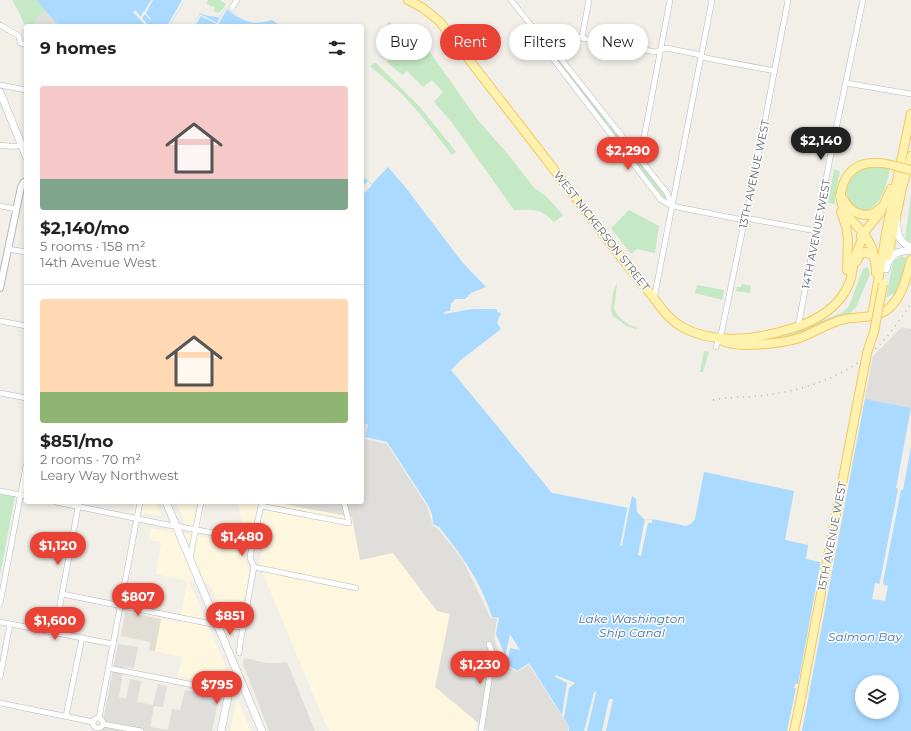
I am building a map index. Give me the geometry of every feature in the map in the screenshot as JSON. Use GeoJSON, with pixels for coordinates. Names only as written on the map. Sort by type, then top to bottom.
{"type":"FeatureCollection","features":[{"type":"Feature","properties":{"kind":"main road","name":"WEST NICKERSON STREET"},"geometry":{"type":"LineString","coordinates":[[408,0],[423,8],[440,22],[626,264],[670,318],[681,327],[718,343],[798,327],[824,314],[837,302],[844,292],[850,270]]}},
{"type":"Feature","properties":{"kind":"main road"},"geometry":{"type":"LineString","coordinates":[[0,92],[24,144]]}},
{"type":"Feature","properties":{"kind":"main road","name":"15TH AVENUE WEST"},"geometry":{"type":"LineString","coordinates":[[867,353],[874,332],[887,228],[911,114]]}},
{"type":"Feature","properties":{"kind":"main road"},"geometry":{"type":"LineString","coordinates":[[850,270],[854,247],[886,202],[906,140]]}},
{"type":"Feature","properties":{"kind":"main road","name":"15TH AVENUE WEST"},"geometry":{"type":"LineString","coordinates":[[794,731],[867,353],[873,311],[879,284],[886,269],[898,205],[911,156]]}},
{"type":"Feature","properties":{"kind":"main road"},"geometry":{"type":"LineString","coordinates":[[850,270],[848,239],[840,200],[843,184],[848,175],[852,170],[869,162],[878,162],[911,170]]}},
{"type":"Feature","properties":{"kind":"main road"},"geometry":{"type":"LineString","coordinates":[[841,192],[849,208],[860,215],[874,213],[886,202]]}},
{"type":"Feature","properties":{"kind":"main road"},"geometry":{"type":"LineString","coordinates":[[841,192],[842,202],[846,214],[864,233],[873,250],[879,284]]}},
{"type":"Feature","properties":{"kind":"main road"},"geometry":{"type":"LineString","coordinates":[[898,205],[898,236],[904,244],[911,249]]}},
{"type":"Feature","properties":{"kind":"main road"},"geometry":{"type":"LineString","coordinates":[[886,269],[889,260],[894,253],[911,249]]}},
{"type":"Feature","properties":{"kind":"main road"},"geometry":{"type":"LineString","coordinates":[[850,270],[858,256],[864,252],[872,254],[876,265]]}},
{"type":"Feature","properties":{"kind":"main road"},"geometry":{"type":"LineString","coordinates":[[718,343],[777,343],[800,338],[840,320],[879,314],[887,310],[897,301],[911,260]]}},
{"type":"Feature","properties":{"kind":"main road"},"geometry":{"type":"LineString","coordinates":[[167,504],[262,731]]}},
{"type":"Feature","properties":{"kind":"main road"},"geometry":{"type":"LineString","coordinates":[[221,731],[229,692],[241,682]]}},
{"type":"Feature","properties":{"kind":"street"},"geometry":{"type":"LineString","coordinates":[[232,8],[237,0]]}},
{"type":"Feature","properties":{"kind":"street"},"geometry":{"type":"LineString","coordinates":[[511,0],[530,24]]}},
{"type":"Feature","properties":{"kind":"street"},"geometry":{"type":"LineString","coordinates":[[516,6],[517,0]]}},
{"type":"Feature","properties":{"kind":"street"},"geometry":{"type":"LineString","coordinates":[[589,0],[582,37],[655,52],[666,48],[706,58],[774,70]]}},
{"type":"Feature","properties":{"kind":"street"},"geometry":{"type":"LineString","coordinates":[[640,160],[670,0]]}},
{"type":"Feature","properties":{"kind":"street"},"geometry":{"type":"LineString","coordinates":[[654,299],[712,0]]}},
{"type":"Feature","properties":{"kind":"street","name":"13TH AVENUE WEST"},"geometry":{"type":"LineString","coordinates":[[718,343],[748,214],[788,0]]}},
{"type":"Feature","properties":{"kind":"street","name":"14TH AVENUE WEST"},"geometry":{"type":"LineString","coordinates":[[798,327],[863,0]]}},
{"type":"Feature","properties":{"kind":"street"},"geometry":{"type":"LineString","coordinates":[[0,25],[19,36],[20,44],[24,45]]}},
{"type":"Feature","properties":{"kind":"street"},"geometry":{"type":"LineString","coordinates":[[554,60],[661,200],[672,206],[738,219],[746,219],[816,231]]}},
{"type":"Feature","properties":{"kind":"street"},"geometry":{"type":"LineString","coordinates":[[562,60],[667,192],[672,206]]}},
{"type":"Feature","properties":{"kind":"street"},"geometry":{"type":"LineString","coordinates":[[846,82],[911,94]]}},
{"type":"Feature","properties":{"kind":"street"},"geometry":{"type":"LineString","coordinates":[[0,85],[24,90]]}},
{"type":"Feature","properties":{"kind":"street"},"geometry":{"type":"LineString","coordinates":[[0,145],[10,147],[24,144]]}},
{"type":"Feature","properties":{"kind":"street"},"geometry":{"type":"LineString","coordinates":[[0,288],[2,272],[16,209],[21,187],[24,182]]}},
{"type":"Feature","properties":{"kind":"street"},"geometry":{"type":"LineString","coordinates":[[0,206],[16,209]]}},
{"type":"Feature","properties":{"kind":"street"},"geometry":{"type":"LineString","coordinates":[[8,249],[24,252]]}},
{"type":"Feature","properties":{"kind":"street"},"geometry":{"type":"LineString","coordinates":[[0,322],[24,326]]}},
{"type":"Feature","properties":{"kind":"street"},"geometry":{"type":"LineString","coordinates":[[0,393],[24,398]]}},
{"type":"Feature","properties":{"kind":"street"},"geometry":{"type":"LineString","coordinates":[[0,604],[24,486]]}},
{"type":"Feature","properties":{"kind":"street"},"geometry":{"type":"LineString","coordinates":[[0,491],[23,496]]}},
{"type":"Feature","properties":{"kind":"street"},"geometry":{"type":"LineString","coordinates":[[54,632],[79,504],[161,524],[196,529],[250,540]]}},
{"type":"Feature","properties":{"kind":"street"},"geometry":{"type":"LineString","coordinates":[[103,724],[102,720],[99,718],[140,504]]}},
{"type":"Feature","properties":{"kind":"street"},"geometry":{"type":"LineString","coordinates":[[190,558],[201,504]]}},
{"type":"Feature","properties":{"kind":"street"},"geometry":{"type":"LineString","coordinates":[[250,540],[255,533],[261,506],[349,523],[344,504]]}},
{"type":"Feature","properties":{"kind":"street"},"geometry":{"type":"LineString","coordinates":[[239,653],[254,567],[250,558],[252,545],[250,540]]}},
{"type":"Feature","properties":{"kind":"street"},"geometry":{"type":"LineString","coordinates":[[254,567],[356,588]]}},
{"type":"Feature","properties":{"kind":"street"},"geometry":{"type":"LineString","coordinates":[[62,594],[217,625],[232,627],[244,626]]}},
{"type":"Feature","properties":{"kind":"street"},"geometry":{"type":"LineString","coordinates":[[0,622],[113,644]]}},
{"type":"Feature","properties":{"kind":"street"},"geometry":{"type":"LineString","coordinates":[[0,677],[10,624]]}},
{"type":"Feature","properties":{"kind":"street"},"geometry":{"type":"LineString","coordinates":[[66,716],[82,638]]}},
{"type":"Feature","properties":{"kind":"street"},"geometry":{"type":"LineString","coordinates":[[481,731],[493,655],[489,644]]}},
{"type":"Feature","properties":{"kind":"street"},"geometry":{"type":"LineString","coordinates":[[108,668],[229,692]]}},
{"type":"Feature","properties":{"kind":"street"},"geometry":{"type":"LineString","coordinates":[[0,703],[93,722]]}},
{"type":"Feature","properties":{"kind":"street"},"geometry":{"type":"LineString","coordinates":[[93,722],[95,719],[99,718]]}},
{"type":"Feature","properties":{"kind":"street"},"geometry":{"type":"LineString","coordinates":[[93,722],[97,729],[103,724]]}},
{"type":"Feature","properties":{"kind":"street"},"geometry":{"type":"LineString","coordinates":[[103,724],[141,731]]}},
{"type":"Feature","properties":{"kind":"shaded area"},"geometry":{"type":"Polygon","coordinates":[[[46,11],[57,24],[35,24],[37,17],[46,11]]]}},
{"type":"Feature","properties":{"kind":"shaded area"},"geometry":{"type":"Polygon","coordinates":[[[902,327],[911,329],[911,625],[824,609],[873,356],[902,327]]]}},
{"type":"Feature","properties":{"kind":"shaded area"},"geometry":{"type":"Polygon","coordinates":[[[364,424],[367,425],[365,439],[387,444],[427,506],[433,526],[438,529],[463,560],[490,617],[497,619],[494,638],[503,664],[517,672],[529,665],[569,727],[568,731],[488,731],[435,687],[450,614],[437,611],[393,553],[360,560],[352,517],[284,504],[364,504],[364,424]]]}},
{"type":"Feature","properties":{"kind":"shaded area"},"geometry":{"type":"Polygon","coordinates":[[[135,504],[157,504],[162,516],[133,511],[135,504]]]}},
{"type":"Feature","properties":{"kind":"shaded area"},"geometry":{"type":"Polygon","coordinates":[[[177,504],[205,504],[199,536],[239,544],[249,571],[241,619],[237,623],[227,622],[209,584],[189,581],[226,668],[223,683],[219,685],[178,676],[182,657],[155,651],[161,619],[180,623],[187,581],[156,574],[161,542],[149,540],[151,528],[190,535],[177,504]]]}},
{"type":"Feature","properties":{"kind":"shaded area"},"geometry":{"type":"Polygon","coordinates":[[[238,504],[284,504],[352,517],[360,560],[393,553],[437,611],[450,614],[436,687],[477,722],[475,731],[330,731],[325,723],[259,564],[263,545],[259,544],[261,535],[243,531],[238,504]]]}},
{"type":"Feature","properties":{"kind":"shaded area"},"geometry":{"type":"Polygon","coordinates":[[[125,612],[161,619],[155,651],[149,650],[150,642],[121,636],[125,612]]]}},
{"type":"Feature","properties":{"kind":"shaded area"},"geometry":{"type":"Polygon","coordinates":[[[118,644],[138,647],[134,668],[124,667],[119,697],[126,699],[130,679],[141,681],[137,702],[153,705],[158,684],[167,686],[163,707],[154,706],[150,727],[168,730],[172,709],[180,710],[185,690],[219,697],[212,731],[101,731],[118,644]]]}},
{"type":"Feature","properties":{"kind":"shaded area"},"geometry":{"type":"Polygon","coordinates":[[[244,658],[267,663],[287,662],[315,731],[269,731],[243,664],[244,658]]]}},
{"type":"Feature","properties":{"kind":"shaded area"},"geometry":{"type":"Polygon","coordinates":[[[237,699],[240,705],[251,731],[230,731],[237,699]]]}},
{"type":"Feature","properties":{"kind":"green space"},"geometry":{"type":"Polygon","coordinates":[[[12,0],[36,0],[46,11],[37,17],[35,24],[24,24],[12,0]]]}},
{"type":"Feature","properties":{"kind":"green space"},"geometry":{"type":"Polygon","coordinates":[[[208,0],[220,0],[226,4],[218,13],[213,11],[215,7],[207,4],[208,0]]]}},
{"type":"Feature","properties":{"kind":"green space"},"geometry":{"type":"Polygon","coordinates":[[[432,55],[477,119],[511,158],[535,189],[545,195],[563,215],[554,222],[549,217],[536,210],[514,210],[453,124],[434,102],[443,92],[432,80],[423,87],[407,71],[402,75],[387,62],[388,60],[432,60],[432,55]]]}},
{"type":"Feature","properties":{"kind":"green space"},"geometry":{"type":"Polygon","coordinates":[[[555,60],[558,60],[609,122],[606,125],[555,60]]]}},
{"type":"Feature","properties":{"kind":"green space"},"geometry":{"type":"Polygon","coordinates":[[[376,63],[420,107],[456,152],[452,155],[420,114],[401,93],[370,66],[376,63]]]}},
{"type":"Feature","properties":{"kind":"green space"},"geometry":{"type":"Polygon","coordinates":[[[610,124],[667,199],[664,198],[632,161],[618,139],[607,127],[610,124]]]}},
{"type":"Feature","properties":{"kind":"green space"},"geometry":{"type":"Polygon","coordinates":[[[870,166],[890,169],[880,199],[867,213],[856,210],[847,198],[846,192],[849,180],[864,168],[870,166]]]}},
{"type":"Feature","properties":{"kind":"green space"},"geometry":{"type":"Polygon","coordinates":[[[834,169],[840,171],[835,204],[828,203],[834,169]]]}},
{"type":"Feature","properties":{"kind":"green space"},"geometry":{"type":"Polygon","coordinates":[[[911,196],[911,237],[910,242],[905,239],[911,196]]]}},
{"type":"Feature","properties":{"kind":"green space"},"geometry":{"type":"Polygon","coordinates":[[[629,210],[659,226],[655,253],[637,249],[631,254],[611,228],[629,210]]]}},
{"type":"Feature","properties":{"kind":"green space"},"geometry":{"type":"Polygon","coordinates":[[[901,256],[907,258],[908,262],[896,293],[886,297],[893,262],[901,256]]]}},
{"type":"Feature","properties":{"kind":"green space"},"geometry":{"type":"Polygon","coordinates":[[[868,267],[870,274],[856,307],[846,317],[802,335],[755,343],[792,334],[843,312],[849,306],[863,269],[868,267]]]}},
{"type":"Feature","properties":{"kind":"green space"},"geometry":{"type":"Polygon","coordinates":[[[617,283],[614,309],[618,316],[629,325],[637,327],[636,329],[627,326],[613,316],[611,310],[613,293],[617,283]]]}},
{"type":"Feature","properties":{"kind":"green space"},"geometry":{"type":"Polygon","coordinates":[[[742,284],[751,286],[750,293],[736,291],[737,287],[741,287],[742,284]]]}},
{"type":"Feature","properties":{"kind":"green space"},"geometry":{"type":"Polygon","coordinates":[[[697,285],[724,290],[722,300],[695,293],[697,285]]]}},
{"type":"Feature","properties":{"kind":"green space"},"geometry":{"type":"Polygon","coordinates":[[[704,351],[709,352],[703,372],[700,372],[704,351]]]}},
{"type":"Feature","properties":{"kind":"green space"},"geometry":{"type":"Polygon","coordinates":[[[0,494],[15,496],[0,575],[0,494]]]}},
{"type":"Feature","properties":{"kind":"water"},"geometry":{"type":"Polygon","coordinates":[[[36,0],[185,0],[171,24],[57,24],[36,0]]]}},
{"type":"Feature","properties":{"kind":"water"},"geometry":{"type":"Polygon","coordinates":[[[225,8],[236,16],[247,21],[258,23],[272,20],[278,24],[194,24],[200,13],[219,18],[225,8]]]}},
{"type":"Feature","properties":{"kind":"water","name":"Lake Washington Ship Canal"},"geometry":{"type":"Polygon","coordinates":[[[388,167],[406,188],[462,262],[486,287],[471,293],[465,299],[455,299],[451,304],[450,311],[467,307],[497,305],[497,312],[501,313],[497,323],[501,329],[462,359],[451,370],[552,493],[629,508],[632,496],[636,499],[637,512],[644,519],[658,520],[686,526],[691,524],[695,519],[704,472],[794,491],[785,540],[808,545],[806,559],[833,565],[865,399],[911,408],[911,731],[569,731],[567,723],[529,663],[517,671],[504,662],[505,655],[496,634],[499,618],[492,617],[483,592],[470,569],[439,527],[433,524],[432,514],[428,505],[387,442],[365,437],[368,425],[364,424],[364,178],[372,184],[388,167]]]}},
{"type":"Feature","properties":{"kind":"pier"},"geometry":{"type":"Polygon","coordinates":[[[151,0],[153,0],[146,13],[151,19],[150,20],[145,14],[142,18],[147,24],[144,24],[133,12],[135,10],[141,17],[143,12],[139,10],[144,12],[151,0]]]}},
{"type":"Feature","properties":{"kind":"pier"},"geometry":{"type":"Polygon","coordinates":[[[182,0],[185,0],[170,24],[168,24],[182,0]]]}},
{"type":"Feature","properties":{"kind":"pier"},"geometry":{"type":"Polygon","coordinates":[[[225,8],[227,9],[219,24],[201,16],[196,24],[194,24],[200,14],[217,23],[225,8]]]}},
{"type":"Feature","properties":{"kind":"pier"},"geometry":{"type":"Polygon","coordinates":[[[368,181],[372,185],[364,194],[364,185],[368,181]]]}},
{"type":"Feature","properties":{"kind":"pier"},"geometry":{"type":"Polygon","coordinates":[[[497,305],[498,309],[472,309],[444,314],[444,312],[467,307],[497,305]]]}},
{"type":"Feature","properties":{"kind":"pier"},"geometry":{"type":"Polygon","coordinates":[[[864,397],[802,731],[787,731],[796,688],[794,688],[795,684],[798,684],[821,560],[831,562],[864,397]]]}},
{"type":"Feature","properties":{"kind":"pier"},"geometry":{"type":"Polygon","coordinates":[[[911,408],[911,447],[883,582],[884,585],[888,586],[885,601],[872,599],[875,583],[879,584],[880,582],[898,489],[896,488],[911,408]]]}},
{"type":"Feature","properties":{"kind":"pier"},"geometry":{"type":"Polygon","coordinates":[[[632,494],[622,546],[620,546],[630,495],[632,494]]]}},
{"type":"Feature","properties":{"kind":"pier"},"geometry":{"type":"Polygon","coordinates":[[[645,519],[652,520],[652,523],[648,523],[641,556],[638,555],[645,519]]]}},
{"type":"Feature","properties":{"kind":"pier"},"geometry":{"type":"Polygon","coordinates":[[[510,634],[520,650],[510,648],[507,664],[504,662],[510,634]]]}},
{"type":"Feature","properties":{"kind":"pier"},"geometry":{"type":"Polygon","coordinates":[[[556,675],[575,683],[569,688],[564,718],[562,714],[567,683],[555,677],[556,675]]]}},
{"type":"Feature","properties":{"kind":"pier"},"geometry":{"type":"Polygon","coordinates":[[[596,691],[587,731],[584,731],[594,692],[596,691]]]}},
{"type":"Feature","properties":{"kind":"pier"},"geometry":{"type":"Polygon","coordinates":[[[609,699],[613,699],[606,731],[602,731],[609,699]]]}},
{"type":"Feature","properties":{"kind":"railway"},"geometry":{"type":"LineString","coordinates":[[713,400],[766,395],[804,388],[833,377],[847,370],[873,351],[888,336],[911,304]]}},
{"type":"Feature","properties":{"kind":"water label","name":"Salmon Bay"},"geometry":{"type":"Point","coordinates":[865,636]}}]}
